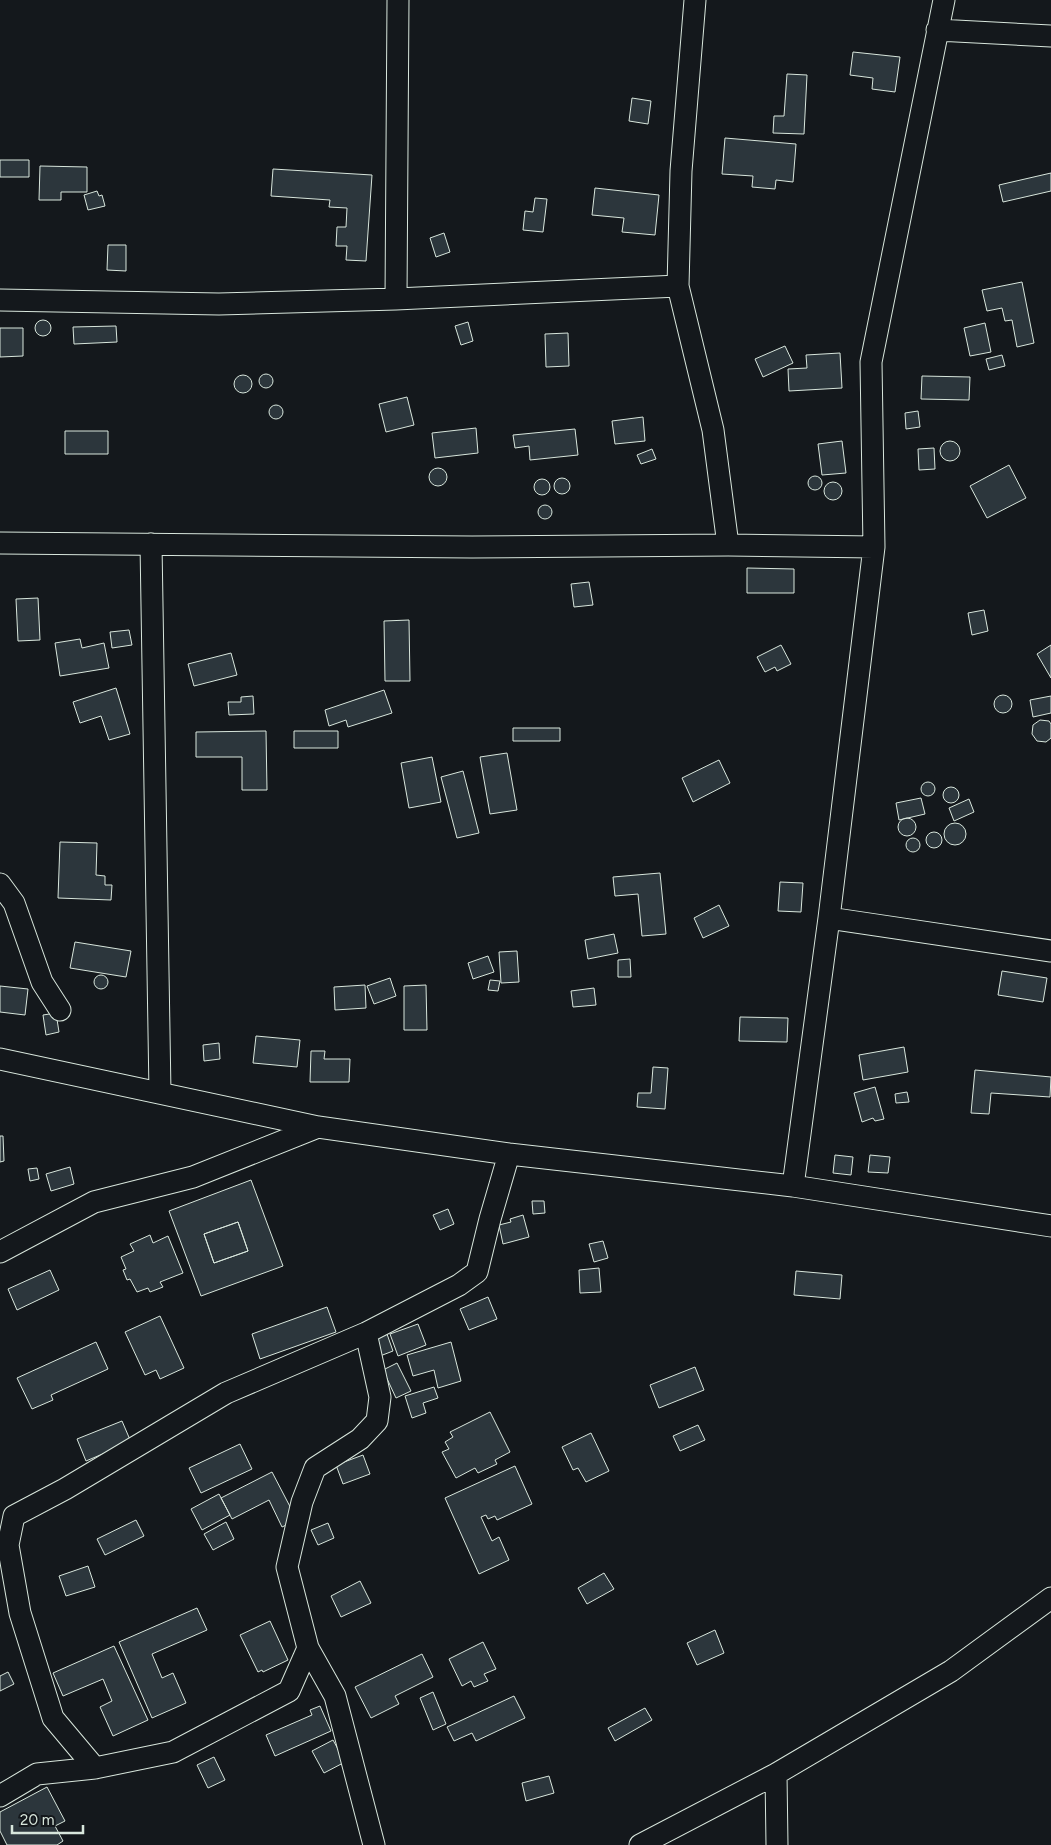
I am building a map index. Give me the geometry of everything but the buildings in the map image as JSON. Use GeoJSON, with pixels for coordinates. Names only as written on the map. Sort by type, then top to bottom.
{"type":"FeatureCollection","features":[{"type":"Feature","properties":{"kind":"street"},"geometry":{"type":"LineString","coordinates":[[396,299],[398,0]]}},
{"type":"Feature","properties":{"kind":"street"},"geometry":{"type":"LineString","coordinates":[[695,0],[681,171],[678,286],[713,430],[728,545]]}},
{"type":"Feature","properties":{"kind":"street"},"geometry":{"type":"LineString","coordinates":[[793,1186],[829,918],[874,547],[871,362],[944,0]]}},
{"type":"Feature","properties":{"kind":"street"},"geometry":{"type":"LineString","coordinates":[[937,30],[1051,36]]}},
{"type":"Feature","properties":{"kind":"street"},"geometry":{"type":"LineString","coordinates":[[0,300],[219,304],[396,299],[678,286]]}},
{"type":"Feature","properties":{"kind":"street"},"geometry":{"type":"LineString","coordinates":[[0,543],[472,547],[728,545],[874,547]]}},
{"type":"Feature","properties":{"kind":"street"},"geometry":{"type":"LineString","coordinates":[[151,544],[160,1093]]}},
{"type":"Feature","properties":{"kind":"street"},"geometry":{"type":"LineString","coordinates":[[0,884],[14,903],[42,982],[60,1010]]}},
{"type":"Feature","properties":{"kind":"street"},"geometry":{"type":"LineString","coordinates":[[829,918],[1051,951]]}},
{"type":"Feature","properties":{"kind":"street"},"geometry":{"type":"LineString","coordinates":[[0,1060],[318,1127],[509,1154],[793,1186],[1051,1226]]}},
{"type":"Feature","properties":{"kind":"street"},"geometry":{"type":"LineString","coordinates":[[0,1252],[94,1202],[193,1177],[318,1127]]}},
{"type":"Feature","properties":{"kind":"street"},"geometry":{"type":"LineString","coordinates":[[95,1768],[53,1718],[20,1613],[8,1544],[14,1516],[65,1490],[226,1393],[366,1333],[459,1285],[477,1272],[509,1154]]}},
{"type":"Feature","properties":{"kind":"street"},"geometry":{"type":"LineString","coordinates":[[366,1333],[380,1397],[378,1421],[360,1439],[315,1468],[302,1502],[287,1567],[308,1648],[335,1696],[374,1845]]}},
{"type":"Feature","properties":{"kind":"street"},"geometry":{"type":"LineString","coordinates":[[640,1845],[776,1774],[951,1671],[1051,1598]]}},
{"type":"Feature","properties":{"kind":"street"},"geometry":{"type":"LineString","coordinates":[[0,1796],[37,1774],[95,1768],[173,1752],[289,1690],[308,1648]]}},
{"type":"Feature","properties":{"kind":"street"},"geometry":{"type":"LineString","coordinates":[[776,1774],[777,1845]]}}]}
